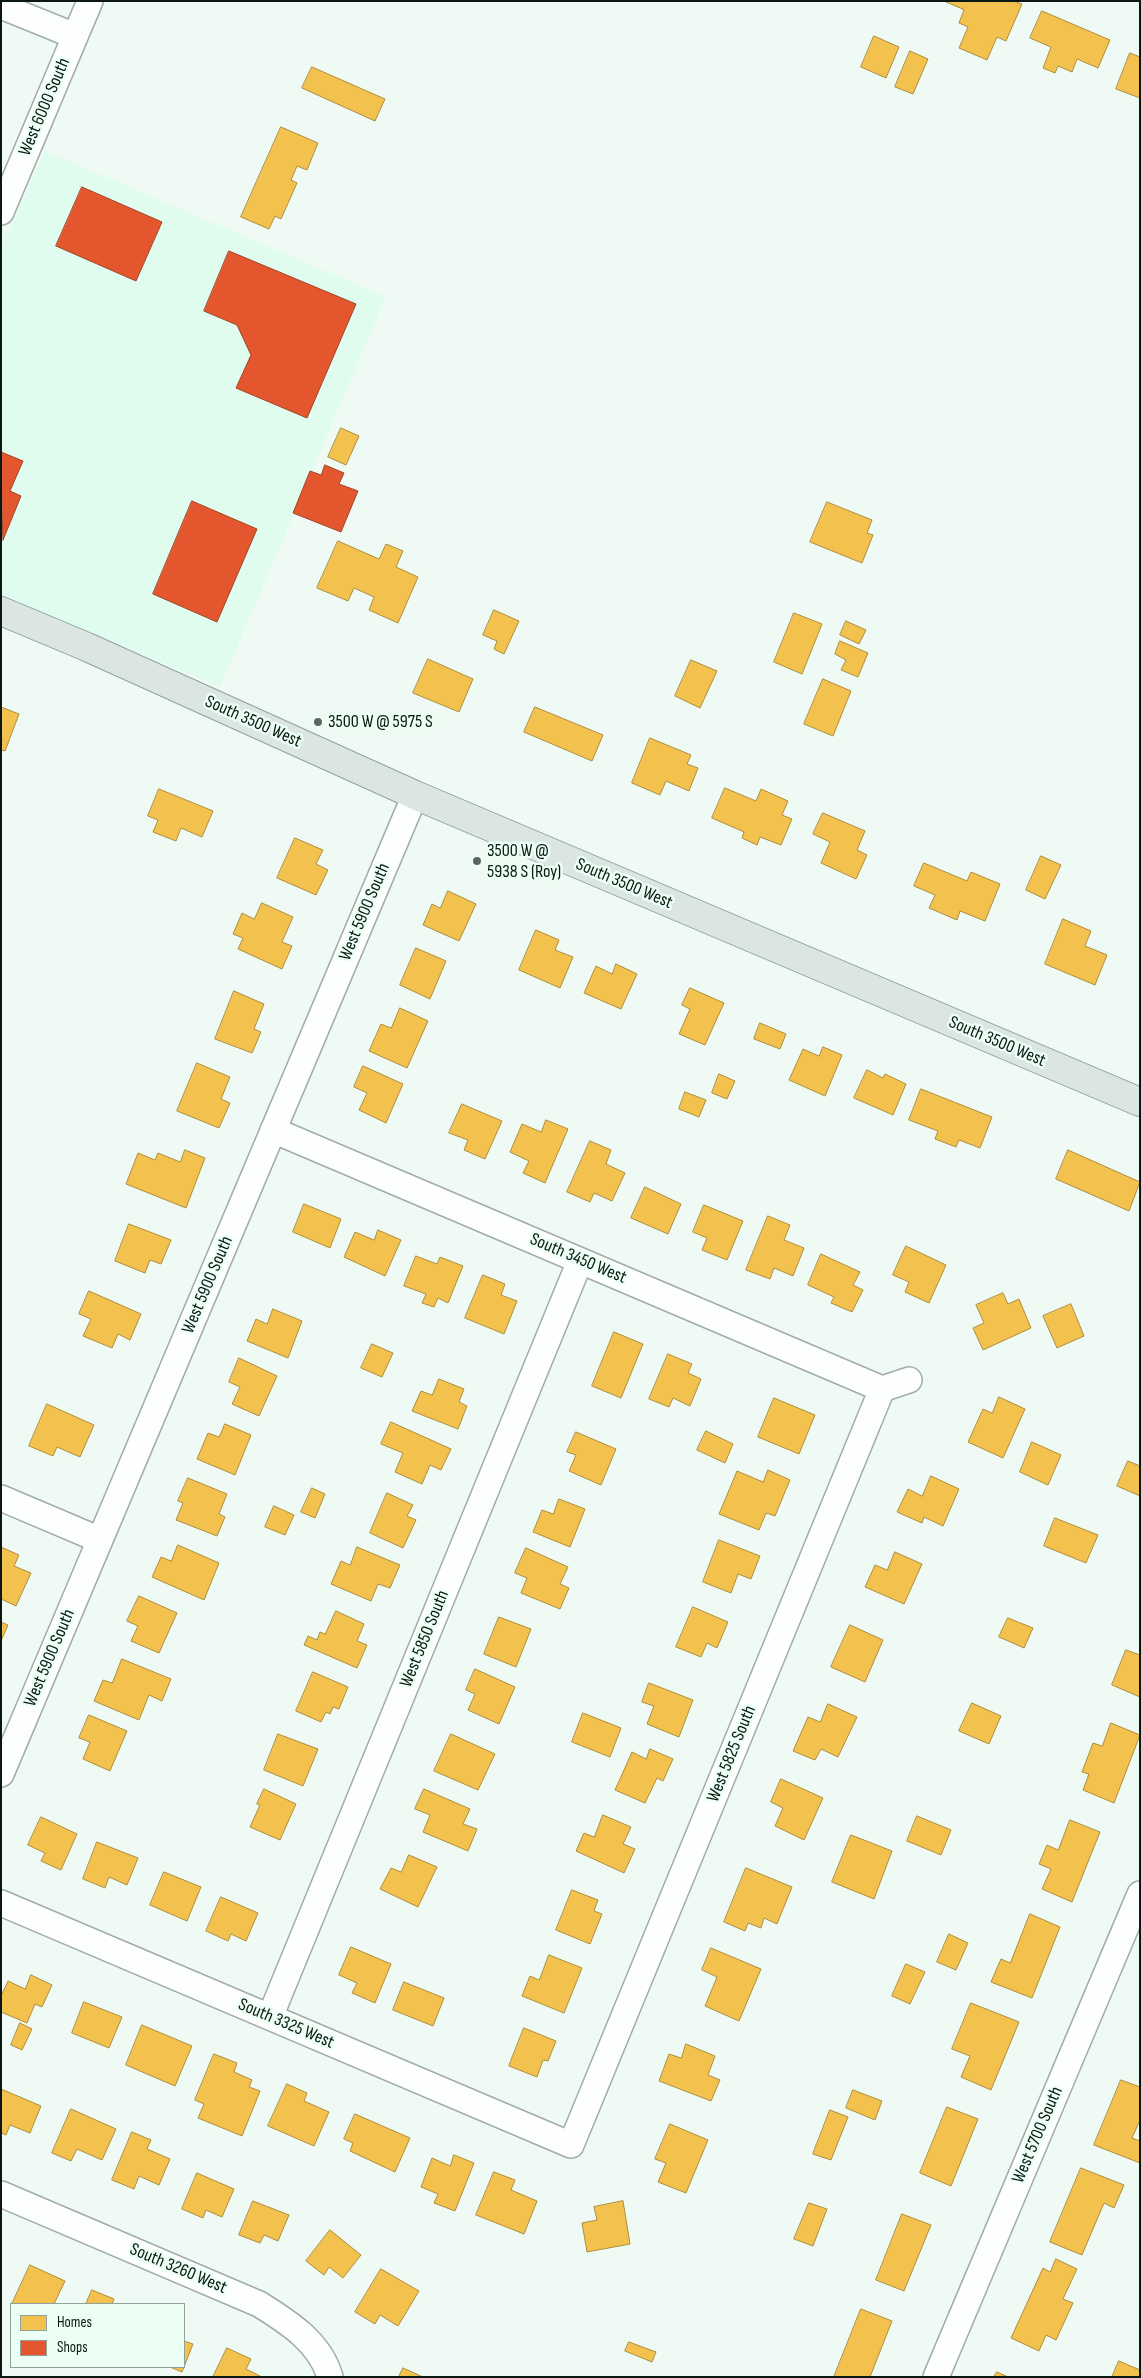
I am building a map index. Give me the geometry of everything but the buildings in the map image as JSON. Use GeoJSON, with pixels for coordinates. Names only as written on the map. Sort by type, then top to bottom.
{"type":"FeatureCollection","features":[{"type":"Feature","properties":{"kind":"main road","name":"South 3500 West"},"geometry":{"type":"LineString","coordinates":[[1,611],[87,647],[414,795],[1140,1102]]}},
{"type":"Feature","properties":{"kind":"street","name":"West 6000 South"},"geometry":{"type":"LineString","coordinates":[[1,212],[90,1]]}},
{"type":"Feature","properties":{"kind":"street"},"geometry":{"type":"LineString","coordinates":[[1,6],[75,36]]}},
{"type":"Feature","properties":{"kind":"street","name":"West 5900 South"},"geometry":{"type":"LineString","coordinates":[[1,1774],[414,795]]}},
{"type":"Feature","properties":{"kind":"street","name":"South 3450 West"},"geometry":{"type":"LineString","coordinates":[[273,1130],[882,1389]]}},
{"type":"Feature","properties":{"kind":"street","name":"West 5850 South"},"geometry":{"type":"LineString","coordinates":[[270,2017],[580,1261]]}},
{"type":"Feature","properties":{"kind":"street"},"geometry":{"type":"LineString","coordinates":[[882,1389],[909,1380]]}},
{"type":"Feature","properties":{"kind":"street","name":"West 5825 South"},"geometry":{"type":"LineString","coordinates":[[571,2145],[882,1389]]}},
{"type":"Feature","properties":{"kind":"street"},"geometry":{"type":"LineString","coordinates":[[1,1498],[100,1540]]}},
{"type":"Feature","properties":{"kind":"street","name":"West 5700 South"},"geometry":{"type":"LineString","coordinates":[[936,2377],[1140,1894]]}},
{"type":"Feature","properties":{"kind":"street","name":"South 3325 West"},"geometry":{"type":"LineString","coordinates":[[1,1903],[571,2145]]}},
{"type":"Feature","properties":{"kind":"street","name":"South 3260 West"},"geometry":{"type":"LineString","coordinates":[[1,2194],[259,2304],[288,2322],[312,2343],[330,2377]]}},
{"type":"Feature","properties":{"kind":"shaded area"},"geometry":{"type":"Polygon","coordinates":[[[45,151],[386,297],[220,687],[1,595],[1,248],[45,151]]]}},
{"type":"Feature","properties":{"kind":"place","name":"3500 W @ 5975 S"},"geometry":{"type":"Point","coordinates":[318,722]}},
{"type":"Feature","properties":{"kind":"place","name":"3500 W @ 5938 S (Roy)"},"geometry":{"type":"Point","coordinates":[477,861]}}]}
